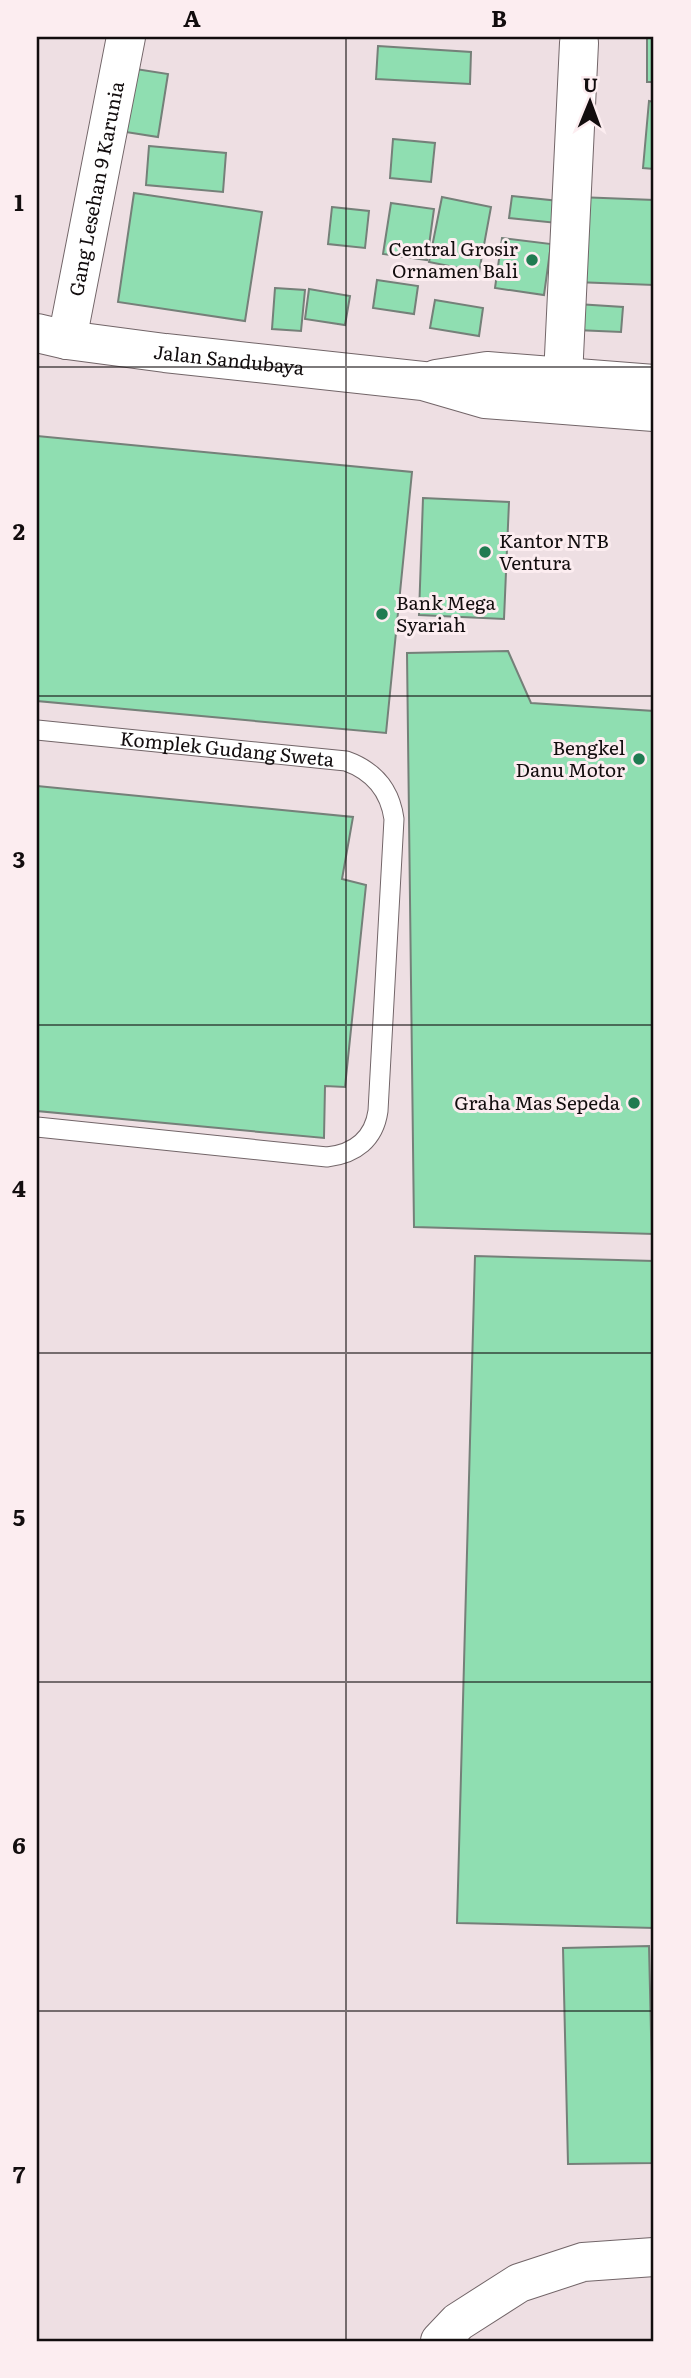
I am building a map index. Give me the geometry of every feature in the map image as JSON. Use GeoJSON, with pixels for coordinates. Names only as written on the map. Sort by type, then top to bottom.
{"type":"FeatureCollection","features":[{"type":"Feature","properties":{"kind":"main road","name":"Gang Lesehan 9 Karunia"},"geometry":{"type":"LineString","coordinates":[[52,337],[126,37]]}},
{"type":"Feature","properties":{"kind":"main road"},"geometry":{"type":"LineString","coordinates":[[563,377],[579,43]]}},
{"type":"Feature","properties":{"kind":"main road","name":"Jalan Sandubaya"},"geometry":{"type":"LineString","coordinates":[[52,337],[165,353],[423,381],[485,399],[654,412]]}},
{"type":"Feature","properties":{"kind":"main road","name":"Jalan Sandubaya"},"geometry":{"type":"LineString","coordinates":[[423,381],[487,371],[654,384]]}},
{"type":"Feature","properties":{"kind":"main road"},"geometry":{"type":"LineString","coordinates":[[440,2341],[458,2322],[519,2283],[583,2262],[654,2257]]}},
{"type":"Feature","properties":{"kind":"lane","name":"Komplek Gudang Sweta"},"geometry":{"type":"LineString","coordinates":[[37,730],[346,761],[373,775],[386,791],[393,810],[394,829],[378,1111],[374,1127],[365,1141],[352,1152],[327,1157],[37,1127]]}},
{"type":"Feature","properties":{"kind":"building"},"geometry":{"type":"Polygon","coordinates":[[[647,37],[654,37],[654,82],[647,82],[647,37]]]}},
{"type":"Feature","properties":{"kind":"building"},"geometry":{"type":"Polygon","coordinates":[[[378,46],[471,52],[470,84],[376,79],[378,46]]]}},
{"type":"Feature","properties":{"kind":"building"},"geometry":{"type":"Polygon","coordinates":[[[123,67],[168,74],[158,137],[113,130],[123,67]]]}},
{"type":"Feature","properties":{"kind":"building"},"geometry":{"type":"Polygon","coordinates":[[[649,101],[654,102],[654,169],[643,168],[649,101]]]}},
{"type":"Feature","properties":{"kind":"building"},"geometry":{"type":"Polygon","coordinates":[[[393,139],[435,143],[431,182],[390,178],[393,139]]]}},
{"type":"Feature","properties":{"kind":"building"},"geometry":{"type":"Polygon","coordinates":[[[149,146],[226,153],[223,192],[146,185],[149,146]]]}},
{"type":"Feature","properties":{"kind":"building"},"geometry":{"type":"Polygon","coordinates":[[[134,193],[262,212],[245,321],[118,302],[134,193]]]}},
{"type":"Feature","properties":{"kind":"building"},"geometry":{"type":"Polygon","coordinates":[[[512,196],[559,201],[557,223],[509,218],[512,196]]]}},
{"type":"Feature","properties":{"kind":"building"},"geometry":{"type":"Polygon","coordinates":[[[442,197],[491,207],[479,272],[429,262],[442,197]]]}},
{"type":"Feature","properties":{"kind":"building"},"geometry":{"type":"Polygon","coordinates":[[[578,197],[654,200],[654,285],[575,282],[578,197]]]}},
{"type":"Feature","properties":{"kind":"building"},"geometry":{"type":"Polygon","coordinates":[[[391,203],[434,209],[427,260],[383,254],[391,203]]]}},
{"type":"Feature","properties":{"kind":"building"},"geometry":{"type":"Polygon","coordinates":[[[332,207],[369,211],[365,248],[328,244],[332,207]]]}},
{"type":"Feature","properties":{"kind":"building"},"geometry":{"type":"Polygon","coordinates":[[[502,238],[551,244],[544,295],[495,288],[502,238]]]}},
{"type":"Feature","properties":{"kind":"building"},"geometry":{"type":"Polygon","coordinates":[[[377,280],[418,286],[414,314],[373,308],[377,280]]]}},
{"type":"Feature","properties":{"kind":"building"},"geometry":{"type":"Polygon","coordinates":[[[275,288],[305,290],[301,331],[272,329],[275,288]]]}},
{"type":"Feature","properties":{"kind":"building"},"geometry":{"type":"Polygon","coordinates":[[[309,289],[350,296],[345,325],[305,319],[309,289]]]}},
{"type":"Feature","properties":{"kind":"building"},"geometry":{"type":"Polygon","coordinates":[[[435,300],[483,308],[479,336],[430,328],[435,300]]]}},
{"type":"Feature","properties":{"kind":"building"},"geometry":{"type":"Polygon","coordinates":[[[577,304],[623,307],[621,332],[576,330],[577,304]]]}},
{"type":"Feature","properties":{"kind":"building"},"geometry":{"type":"Polygon","coordinates":[[[37,436],[412,472],[386,733],[37,701],[37,436]]]}},
{"type":"Feature","properties":{"kind":"building"},"geometry":{"type":"Polygon","coordinates":[[[423,498],[509,502],[504,619],[419,615],[423,498]]]}},
{"type":"Feature","properties":{"kind":"building"},"geometry":{"type":"Polygon","coordinates":[[[508,651],[531,703],[654,711],[654,1234],[414,1227],[407,653],[508,651]]]}},
{"type":"Feature","properties":{"kind":"building"},"geometry":{"type":"Polygon","coordinates":[[[37,786],[353,817],[342,879],[366,885],[345,1087],[325,1086],[324,1138],[37,1111],[37,786]]]}},
{"type":"Feature","properties":{"kind":"building"},"geometry":{"type":"Polygon","coordinates":[[[475,1256],[654,1261],[654,1928],[457,1923],[475,1256]]]}},
{"type":"Feature","properties":{"kind":"building"},"geometry":{"type":"Polygon","coordinates":[[[649,1946],[654,2163],[568,2164],[563,1948],[649,1946]]]}},
{"type":"Feature","properties":{"kind":"place","name":"Central Grosir Ornamen Bali"},"geometry":{"type":"Point","coordinates":[532,260]}},
{"type":"Feature","properties":{"kind":"place","name":"Kantor NTB Ventura"},"geometry":{"type":"Point","coordinates":[485,552]}},
{"type":"Feature","properties":{"kind":"place","name":"Bank Mega Syariah"},"geometry":{"type":"Point","coordinates":[382,614]}},
{"type":"Feature","properties":{"kind":"place","name":"Bengkel Danu Motor"},"geometry":{"type":"Point","coordinates":[639,759]}},
{"type":"Feature","properties":{"kind":"place","name":"Graha Mas Sepeda"},"geometry":{"type":"Point","coordinates":[634,1103]}}]}
